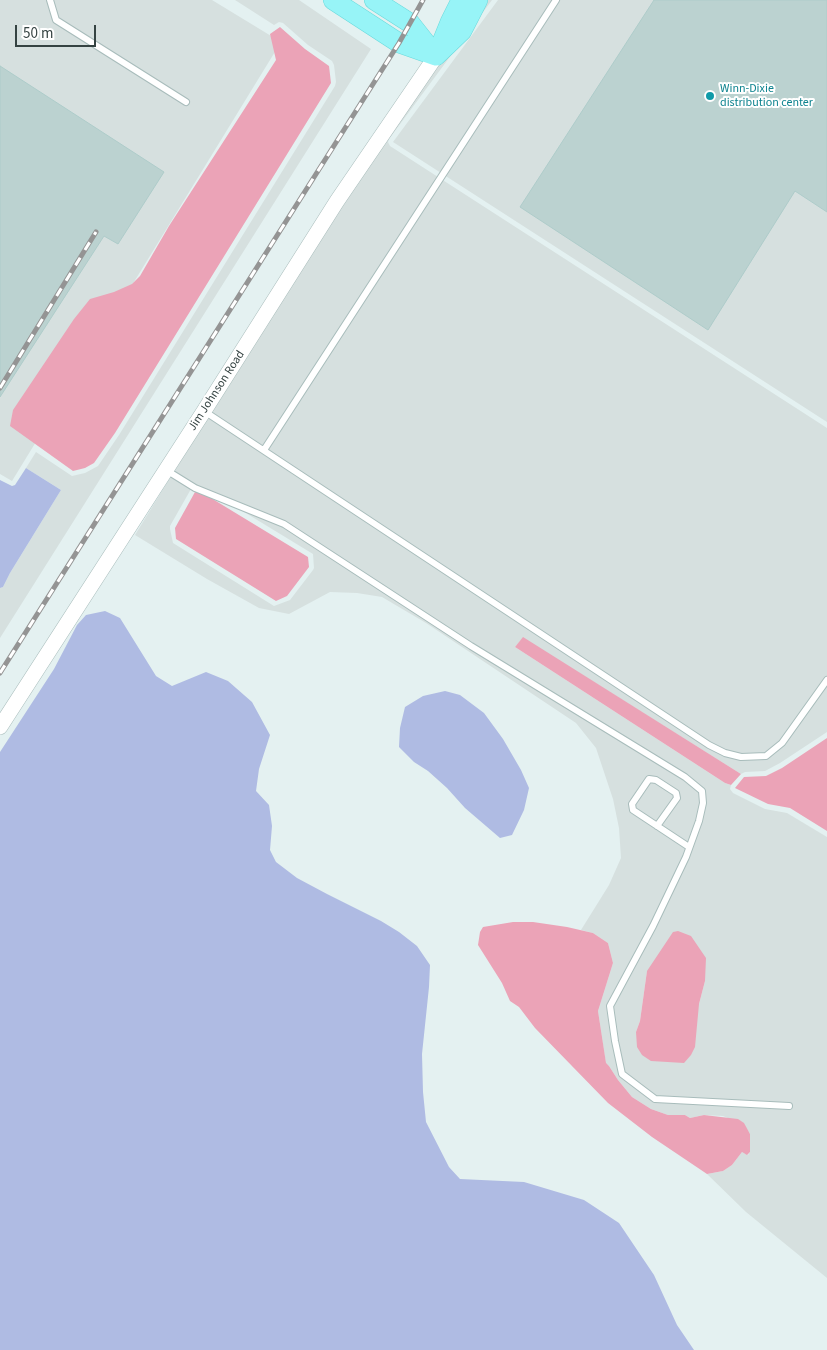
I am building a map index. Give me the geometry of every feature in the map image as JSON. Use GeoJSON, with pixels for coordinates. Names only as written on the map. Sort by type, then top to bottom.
{"type":"FeatureCollection","features":[{"type":"Feature","properties":{"kind":"main road"},"geometry":{"type":"LineString","coordinates":[[333,0],[399,43],[436,56]]}},
{"type":"Feature","properties":{"kind":"main road"},"geometry":{"type":"LineString","coordinates":[[374,0],[410,23],[436,56]]}},
{"type":"Feature","properties":{"kind":"main road","name":"Jim Johnson Road"},"geometry":{"type":"LineString","coordinates":[[436,56],[461,0]]}},
{"type":"Feature","properties":{"kind":"main road","name":"Jim Johnson Road"},"geometry":{"type":"LineString","coordinates":[[436,56],[462,31],[478,0]]}},
{"type":"Feature","properties":{"kind":"street","name":"Jim Johnson Road"},"geometry":{"type":"LineString","coordinates":[[0,727],[337,201],[436,56]]}},
{"type":"Feature","properties":{"kind":"lane"},"geometry":{"type":"LineString","coordinates":[[50,0],[56,20],[186,102]]}},
{"type":"Feature","properties":{"kind":"lane"},"geometry":{"type":"LineString","coordinates":[[264,450],[556,0]]}},
{"type":"Feature","properties":{"kind":"lane"},"geometry":{"type":"LineString","coordinates":[[204,411],[700,739],[725,753],[741,758],[766,756],[782,743],[827,680]]}},
{"type":"Feature","properties":{"kind":"lane"},"geometry":{"type":"LineString","coordinates":[[166,470],[195,488],[284,524],[470,646],[685,777],[702,791],[703,803],[699,821],[689,847],[653,926],[610,1006],[622,1074],[655,1099],[789,1106]]}},
{"type":"Feature","properties":{"kind":"lane"},"geometry":{"type":"LineString","coordinates":[[657,826],[677,798],[676,793],[656,780],[649,779],[632,804],[633,810],[657,826],[689,847]]}},
{"type":"Feature","properties":{"kind":"shaded area"},"geometry":{"type":"Polygon","coordinates":[[[0,0],[212,0],[281,42],[12,481],[0,474],[0,0]]]}},
{"type":"Feature","properties":{"kind":"shaded area"},"geometry":{"type":"Polygon","coordinates":[[[235,0],[299,0],[371,49],[0,638],[0,588],[3,587],[61,490],[26,468],[36,452],[72,476],[85,473],[98,466],[335,86],[334,65],[332,61],[308,45],[283,23],[279,22],[274,25],[235,0]]]}},
{"type":"Feature","properties":{"kind":"shaded area"},"geometry":{"type":"Polygon","coordinates":[[[485,0],[492,0],[389,139],[390,146],[827,428],[827,732],[765,771],[741,774],[523,638],[515,647],[725,783],[731,785],[730,789],[733,793],[765,809],[787,813],[827,837],[827,1278],[746,1212],[707,1174],[723,1171],[732,1165],[742,1152],[748,1155],[750,1152],[750,1134],[743,1123],[723,1116],[704,1115],[690,1118],[685,1115],[668,1115],[651,1109],[632,1097],[606,1064],[598,1011],[613,963],[608,943],[593,933],[581,930],[609,885],[621,858],[619,828],[613,799],[596,748],[576,723],[426,623],[382,597],[357,593],[330,592],[289,614],[259,608],[135,535],[222,393],[342,204],[438,63],[485,0]],[[193,487],[170,526],[173,543],[274,606],[290,600],[314,568],[313,554],[208,490],[193,487]],[[647,971],[640,1021],[636,1032],[699,1004],[705,981],[647,971]]]}},
{"type":"Feature","properties":{"kind":"shaded area"},"geometry":{"type":"Polygon","coordinates":[[[498,0],[827,0],[827,422],[393,142],[498,0]]]}},
{"type":"Feature","properties":{"kind":"shaded area"},"geometry":{"type":"Polygon","coordinates":[[[280,27],[305,49],[329,66],[331,83],[115,433],[94,463],[73,471],[10,426],[13,410],[74,319],[90,299],[132,284],[140,276],[169,226],[276,60],[270,34],[280,27]]]}},
{"type":"Feature","properties":{"kind":"shaded area"},"geometry":{"type":"Polygon","coordinates":[[[26,468],[61,490],[3,587],[0,588],[0,480],[12,486],[15,485],[26,468]]]}},
{"type":"Feature","properties":{"kind":"shaded area"},"geometry":{"type":"Polygon","coordinates":[[[195,492],[206,495],[308,557],[309,567],[287,596],[276,601],[176,539],[175,528],[195,492]]]}},
{"type":"Feature","properties":{"kind":"shaded area"},"geometry":{"type":"Polygon","coordinates":[[[105,611],[120,618],[156,676],[172,686],[206,672],[228,681],[252,702],[270,735],[259,769],[256,791],[269,805],[272,826],[270,850],[276,862],[297,878],[399,932],[417,946],[430,965],[422,1054],[423,1092],[426,1122],[449,1167],[460,1179],[524,1182],[584,1200],[619,1223],[654,1275],[677,1325],[694,1350],[0,1350],[0,752],[54,669],[77,625],[86,615],[105,611]]]}},
{"type":"Feature","properties":{"kind":"shaded area"},"geometry":{"type":"Polygon","coordinates":[[[523,637],[741,774],[731,785],[725,783],[515,647],[523,637]]]}},
{"type":"Feature","properties":{"kind":"shaded area"},"geometry":{"type":"Polygon","coordinates":[[[445,691],[460,695],[484,713],[503,739],[521,770],[529,788],[524,810],[512,835],[500,838],[465,808],[447,788],[428,771],[414,762],[399,747],[400,728],[405,707],[423,696],[445,691]]]}},
{"type":"Feature","properties":{"kind":"shaded area"},"geometry":{"type":"Polygon","coordinates":[[[827,738],[827,831],[790,808],[768,804],[735,788],[744,777],[766,776],[782,768],[827,738]]]}},
{"type":"Feature","properties":{"kind":"shaded area"},"geometry":{"type":"Polygon","coordinates":[[[513,922],[533,922],[567,927],[593,933],[608,943],[613,963],[598,1011],[606,1063],[632,1097],[651,1109],[668,1115],[685,1115],[690,1118],[704,1115],[738,1119],[744,1123],[750,1134],[750,1152],[747,1155],[742,1152],[732,1165],[723,1171],[707,1174],[652,1137],[608,1103],[535,1028],[519,1007],[510,1001],[502,983],[478,945],[480,932],[483,927],[513,922]]]}},
{"type":"Feature","properties":{"kind":"shaded area"},"geometry":{"type":"Polygon","coordinates":[[[678,931],[691,936],[706,958],[705,981],[699,1004],[695,1047],[684,1063],[651,1061],[642,1055],[637,1047],[636,1032],[640,1021],[647,971],[673,932],[678,931]]]}},
{"type":"Feature","properties":{"kind":"building","name":"Winn-Dixie distribution center"},"geometry":{"type":"Polygon","coordinates":[[[654,0],[827,0],[827,212],[795,191],[708,330],[520,207],[654,0]]]}},
{"type":"Feature","properties":{"kind":"building"},"geometry":{"type":"Polygon","coordinates":[[[0,66],[164,172],[118,244],[104,236],[0,397],[0,66]]]}},
{"type":"Feature","properties":{"kind":"railway"},"geometry":{"type":"LineString","coordinates":[[0,673],[399,43],[423,0]]}},
{"type":"Feature","properties":{"kind":"railway"},"geometry":{"type":"LineString","coordinates":[[0,388],[96,232]]}},
{"type":"Feature","properties":{"kind":"place","name":"Winn-Dixie distribution center"},"geometry":{"type":"Point","coordinates":[710,96]}}]}
